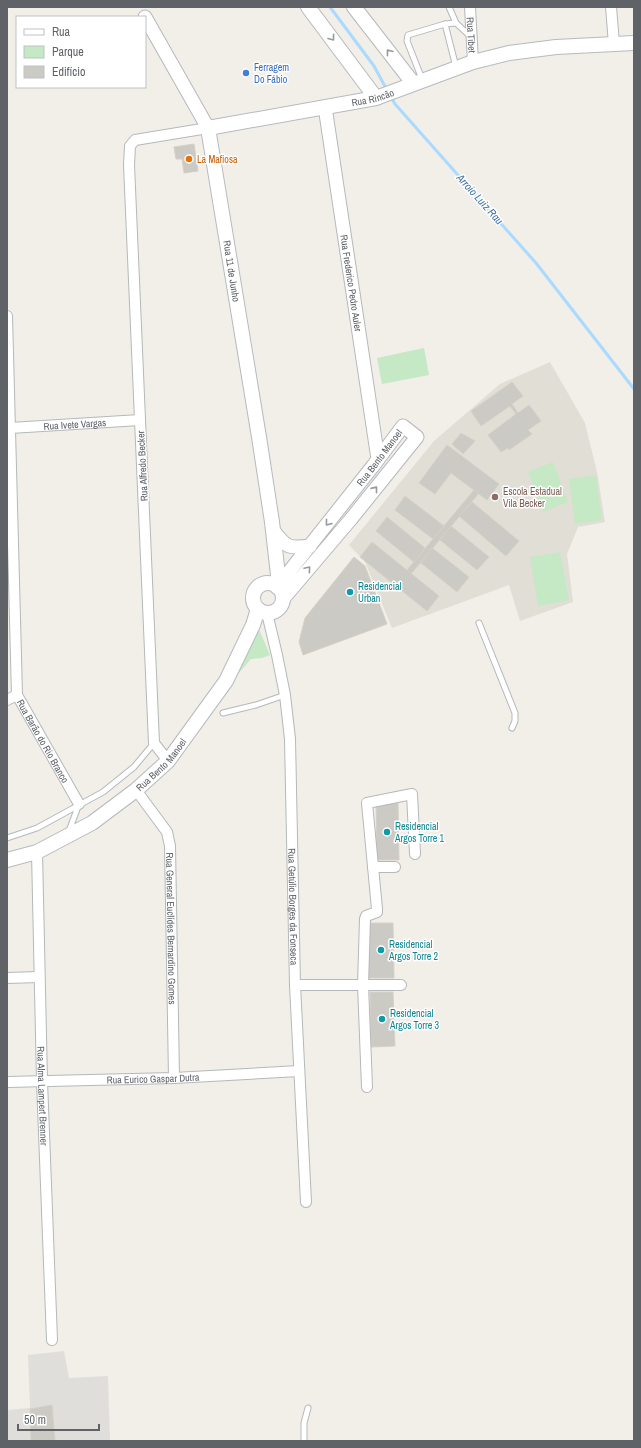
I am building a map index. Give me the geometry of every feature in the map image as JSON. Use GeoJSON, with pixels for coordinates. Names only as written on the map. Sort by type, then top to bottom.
{"type":"FeatureCollection","features":[{"type":"Feature","properties":{"kind":"main road"},"geometry":{"type":"LineString","coordinates":[[308,7],[379,97]]}},
{"type":"Feature","properties":{"kind":"main road"},"geometry":{"type":"LineString","coordinates":[[354,7],[413,84]]}},
{"type":"Feature","properties":{"kind":"main road","name":"Rua Rincão"},"geometry":{"type":"LineString","coordinates":[[208,128],[379,97],[473,62],[509,53],[556,47],[634,43]]}},
{"type":"Feature","properties":{"kind":"main road","name":"Rua 11 de Junho"},"geometry":{"type":"LineString","coordinates":[[208,128],[257,421],[278,575],[276,590]]}},
{"type":"Feature","properties":{"kind":"main road"},"geometry":{"type":"LineString","coordinates":[[258,587],[276,590],[282,604],[276,611],[262,611],[255,605],[253,595],[258,587]]}},
{"type":"Feature","properties":{"kind":"main road","name":"Rua Bento Manoel"},"geometry":{"type":"LineString","coordinates":[[7,860],[37,852],[92,822],[136,790],[168,761],[226,681],[253,625],[262,611]]}},
{"type":"Feature","properties":{"kind":"street","name":"Rua 11 de Junho"},"geometry":{"type":"LineString","coordinates":[[139,7],[144,16]]}},
{"type":"Feature","properties":{"kind":"street","name":"Rua Tibet"},"geometry":{"type":"LineString","coordinates":[[470,7],[473,62]]}},
{"type":"Feature","properties":{"kind":"street"},"geometry":{"type":"LineString","coordinates":[[611,7],[614,44]]}},
{"type":"Feature","properties":{"kind":"street","name":"Rua 11 de Junho"},"geometry":{"type":"LineString","coordinates":[[146,19],[208,128]]}},
{"type":"Feature","properties":{"kind":"street","name":"Rua Frederico Pedro Auler"},"geometry":{"type":"LineString","coordinates":[[325,107],[378,459]]}},
{"type":"Feature","properties":{"kind":"street","name":"Rua Rincão"},"geometry":{"type":"LineString","coordinates":[[129,166],[130,146],[135,140],[208,128]]}},
{"type":"Feature","properties":{"kind":"street","name":"Rua Alfredo Becker"},"geometry":{"type":"LineString","coordinates":[[129,166],[154,743]]}},
{"type":"Feature","properties":{"kind":"street","name":"Rua Barão do Rio Branco"},"geometry":{"type":"LineString","coordinates":[[7,322],[10,428],[9,473],[17,695],[79,804]]}},
{"type":"Feature","properties":{"kind":"street","name":"Rua Ivete Vargas"},"geometry":{"type":"LineString","coordinates":[[10,428],[140,420]]}},
{"type":"Feature","properties":{"kind":"street","name":"Rua Bento Manoel"},"geometry":{"type":"LineString","coordinates":[[403,426],[417,437],[351,519],[276,590],[403,426]]}},
{"type":"Feature","properties":{"kind":"street"},"geometry":{"type":"LineString","coordinates":[[273,536],[291,547],[300,548],[310,546]]}},
{"type":"Feature","properties":{"kind":"street","name":"Rua Getúlio Borges da Fonseca"},"geometry":{"type":"LineString","coordinates":[[262,611],[277,655],[285,695],[290,739],[295,984],[306,1202]]}},
{"type":"Feature","properties":{"kind":"street"},"geometry":{"type":"LineString","coordinates":[[7,700],[17,695]]}},
{"type":"Feature","properties":{"kind":"street"},"geometry":{"type":"LineString","coordinates":[[154,743],[168,761]]}},
{"type":"Feature","properties":{"kind":"street","name":"Rua General Euclídes Bernardino Gomes"},"geometry":{"type":"LineString","coordinates":[[136,790],[167,832],[170,846],[174,1078]]}},
{"type":"Feature","properties":{"kind":"street"},"geometry":{"type":"LineString","coordinates":[[367,1087],[364,985],[365,919],[366,916],[377,912],[367,803],[412,794],[415,854]]}},
{"type":"Feature","properties":{"kind":"street","name":"Rua Alma Lampert Brenner"},"geometry":{"type":"LineString","coordinates":[[37,852],[42,1081],[52,1340]]}},
{"type":"Feature","properties":{"kind":"street"},"geometry":{"type":"LineString","coordinates":[[373,867],[395,867]]}},
{"type":"Feature","properties":{"kind":"street"},"geometry":{"type":"LineString","coordinates":[[7,978],[39,977]]}},
{"type":"Feature","properties":{"kind":"street"},"geometry":{"type":"LineString","coordinates":[[295,984],[402,985]]}},
{"type":"Feature","properties":{"kind":"street","name":"Rua Eurico Gaspar Dutra"},"geometry":{"type":"LineString","coordinates":[[7,1082],[174,1078],[299,1071]]}},
{"type":"Feature","properties":{"kind":"lane"},"geometry":{"type":"LineString","coordinates":[[449,7],[456,23],[472,37]]}},
{"type":"Feature","properties":{"kind":"lane"},"geometry":{"type":"LineString","coordinates":[[413,84],[407,41],[409,34],[445,24],[456,23]]}},
{"type":"Feature","properties":{"kind":"lane"},"geometry":{"type":"LineString","coordinates":[[445,24],[457,68]]}},
{"type":"Feature","properties":{"kind":"lane"},"geometry":{"type":"LineString","coordinates":[[479,622],[515,714],[515,721],[512,728]]}},
{"type":"Feature","properties":{"kind":"lane"},"geometry":{"type":"LineString","coordinates":[[223,713],[256,705],[285,695]]}},
{"type":"Feature","properties":{"kind":"lane"},"geometry":{"type":"LineString","coordinates":[[7,838],[37,828],[103,792],[134,767],[154,743]]}},
{"type":"Feature","properties":{"kind":"lane"},"geometry":{"type":"LineString","coordinates":[[67,836],[79,804]]}},
{"type":"Feature","properties":{"kind":"lane"},"geometry":{"type":"LineString","coordinates":[[304,1441],[304,1423],[308,1408]]}},
{"type":"Feature","properties":{"kind":"shaded area","name":"Escola Estadual Vila Becker"},"geometry":{"type":"Polygon","coordinates":[[[550,362],[585,423],[597,472],[605,522],[578,527],[567,554],[573,602],[520,621],[509,585],[392,628],[365,562],[349,545],[434,441],[500,384],[550,362]]]}},
{"type":"Feature","properties":{"kind":"shaded area"},"geometry":{"type":"Polygon","coordinates":[[[64,1351],[69,1378],[108,1376],[110,1441],[7,1441],[7,1410],[30,1408],[28,1355],[64,1351]]]}},
{"type":"Feature","properties":{"kind":"green space"},"geometry":{"type":"Polygon","coordinates":[[[424,348],[429,375],[382,384],[377,358],[424,348]]]}},
{"type":"Feature","properties":{"kind":"green space"},"geometry":{"type":"Polygon","coordinates":[[[553,462],[568,502],[543,512],[528,472],[553,462]]]}},
{"type":"Feature","properties":{"kind":"green space"},"geometry":{"type":"Polygon","coordinates":[[[596,475],[602,520],[575,524],[569,479],[596,475]]]}},
{"type":"Feature","properties":{"kind":"green space"},"geometry":{"type":"Polygon","coordinates":[[[560,552],[569,600],[538,606],[530,557],[560,552]]]}},
{"type":"Feature","properties":{"kind":"green space"},"geometry":{"type":"Polygon","coordinates":[[[258,627],[270,655],[262,658],[251,659],[238,674],[234,672],[258,627]]]}},
{"type":"Feature","properties":{"kind":"building","name":"La Mafiosa"},"geometry":{"type":"Polygon","coordinates":[[[194,144],[198,171],[184,173],[182,159],[176,159],[174,147],[194,144]]]}},
{"type":"Feature","properties":{"kind":"building"},"geometry":{"type":"Polygon","coordinates":[[[512,382],[523,396],[512,404],[518,413],[529,405],[541,421],[528,430],[532,434],[509,450],[508,448],[501,452],[488,435],[516,414],[510,406],[481,426],[471,411],[512,382]]]}},
{"type":"Feature","properties":{"kind":"building"},"geometry":{"type":"Polygon","coordinates":[[[461,433],[475,441],[463,454],[452,444],[461,433]]]}},
{"type":"Feature","properties":{"kind":"building"},"geometry":{"type":"Polygon","coordinates":[[[447,445],[499,484],[487,500],[451,473],[435,494],[419,483],[447,445]]]}},
{"type":"Feature","properties":{"kind":"building"},"geometry":{"type":"Polygon","coordinates":[[[474,490],[479,493],[411,574],[407,570],[474,490]]]}},
{"type":"Feature","properties":{"kind":"building"},"geometry":{"type":"Polygon","coordinates":[[[405,496],[444,526],[433,539],[395,510],[405,496]]]}},
{"type":"Feature","properties":{"kind":"building"},"geometry":{"type":"Polygon","coordinates":[[[472,502],[519,541],[506,556],[459,516],[472,502]]]}},
{"type":"Feature","properties":{"kind":"building"},"geometry":{"type":"Polygon","coordinates":[[[387,517],[425,548],[414,562],[376,531],[387,517]]]}},
{"type":"Feature","properties":{"kind":"building"},"geometry":{"type":"Polygon","coordinates":[[[451,526],[489,557],[477,570],[440,540],[451,526]]]}},
{"type":"Feature","properties":{"kind":"building"},"geometry":{"type":"Polygon","coordinates":[[[372,542],[439,596],[427,611],[360,557],[372,542]]]}},
{"type":"Feature","properties":{"kind":"building"},"geometry":{"type":"Polygon","coordinates":[[[432,548],[469,577],[457,592],[421,563],[432,548]]]}},
{"type":"Feature","properties":{"kind":"building","name":"Residencial Urban"},"geometry":{"type":"Polygon","coordinates":[[[354,557],[365,566],[387,624],[303,655],[299,642],[305,618],[354,557]]]}},
{"type":"Feature","properties":{"kind":"building","name":"Residencial Argos Torre 1"},"geometry":{"type":"Polygon","coordinates":[[[398,803],[399,860],[377,860],[376,804],[398,803]]]}},
{"type":"Feature","properties":{"kind":"building","name":"Residencial Argos Torre 2"},"geometry":{"type":"Polygon","coordinates":[[[370,923],[393,923],[394,978],[368,978],[370,923]]]}},
{"type":"Feature","properties":{"kind":"building","name":"Residencial Argos Torre 3"},"geometry":{"type":"Polygon","coordinates":[[[370,992],[393,992],[395,1046],[371,1047],[370,992]]]}},
{"type":"Feature","properties":{"kind":"building"},"geometry":{"type":"Polygon","coordinates":[[[52,1405],[55,1441],[31,1441],[30,1409],[52,1405]]]}},
{"type":"Feature","properties":{"kind":"waterway","name":"Arroio Luiz Rau"},"geometry":{"type":"LineString","coordinates":[[330,7],[374,66],[387,90]]}},
{"type":"Feature","properties":{"kind":"waterway","name":"Arroio Luiz Rau"},"geometry":{"type":"LineString","coordinates":[[391,97],[395,104],[536,263],[634,389]]}},
{"type":"Feature","properties":{"kind":"place","name":"Ferragem Do Fábio"},"geometry":{"type":"Point","coordinates":[246,73]}},
{"type":"Feature","properties":{"kind":"place","name":"La Mafiosa"},"geometry":{"type":"Point","coordinates":[189,159]}},
{"type":"Feature","properties":{"kind":"place","name":"Escola Estadual Vila Becker"},"geometry":{"type":"Point","coordinates":[495,497]}},
{"type":"Feature","properties":{"kind":"place","name":"Residencial Urban"},"geometry":{"type":"Point","coordinates":[350,592]}},
{"type":"Feature","properties":{"kind":"place","name":"Residencial Argos Torre 1"},"geometry":{"type":"Point","coordinates":[387,832]}},
{"type":"Feature","properties":{"kind":"place","name":"Residencial Argos Torre 2"},"geometry":{"type":"Point","coordinates":[381,950]}},
{"type":"Feature","properties":{"kind":"place","name":"Residencial Argos Torre 3"},"geometry":{"type":"Point","coordinates":[382,1019]}}]}
